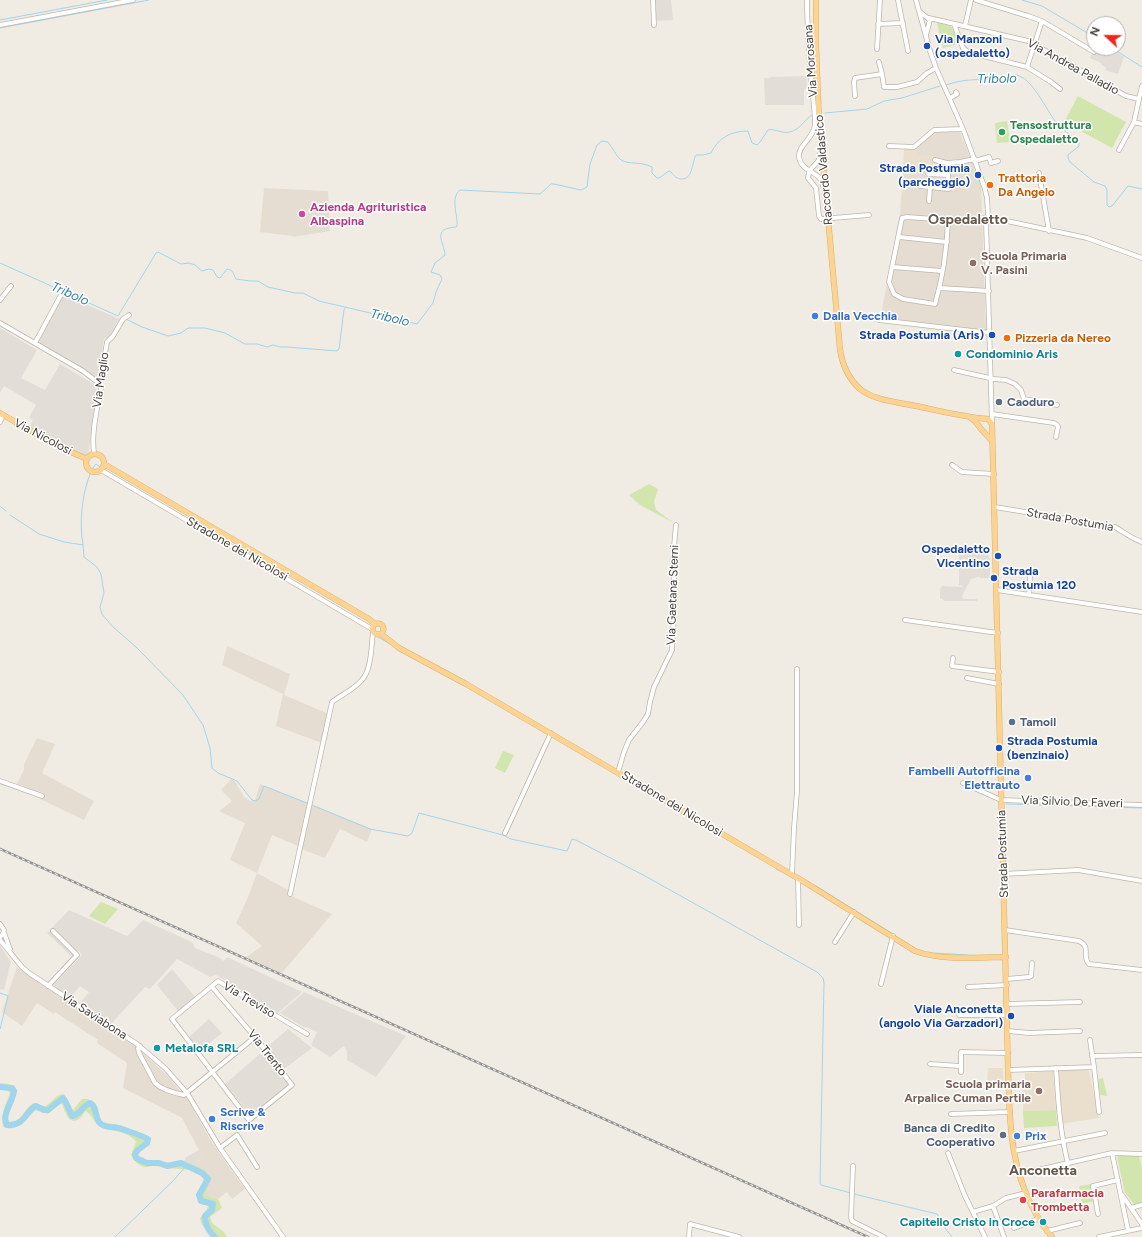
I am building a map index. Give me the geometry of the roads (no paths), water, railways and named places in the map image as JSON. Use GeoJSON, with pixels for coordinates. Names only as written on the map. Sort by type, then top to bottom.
{"type":"FeatureCollection","features":[{"type":"Feature","properties":{"kind":"main road","name":"Raccordo Valdastico"},"geometry":{"type":"LineString","coordinates":[[817,0],[816,45],[819,113],[830,215]]}},
{"type":"Feature","properties":{"kind":"main road","name":"Raccordo Valdastico"},"geometry":{"type":"LineString","coordinates":[[818,88],[823,131],[841,355],[846,370],[853,381],[864,392],[879,398],[970,418],[985,419]]}},
{"type":"Feature","properties":{"kind":"main road","name":"Via Nicolosi"},"geometry":{"type":"LineString","coordinates":[[2,414],[56,446],[87,459]]}},
{"type":"Feature","properties":{"kind":"main road","name":"Raccordo Valdastico"},"geometry":{"type":"LineString","coordinates":[[970,418],[979,426]]}},
{"type":"Feature","properties":{"kind":"main road"},"geometry":{"type":"LineString","coordinates":[[983,431],[988,431],[992,426],[990,420],[985,419],[979,426],[983,431],[992,442]]}},
{"type":"Feature","properties":{"kind":"main road","name":"Strada Postumia"},"geometry":{"type":"LineString","coordinates":[[992,426],[1010,1112],[1014,1151],[1026,1193],[1038,1218],[1052,1237]]}},
{"type":"Feature","properties":{"kind":"main road"},"geometry":{"type":"LineString","coordinates":[[87,459],[88,456],[94,454]]}},
{"type":"Feature","properties":{"kind":"main road","name":"Stradone dei Nicolosi"},"geometry":{"type":"LineString","coordinates":[[94,454],[102,456],[104,464],[369,619],[373,629],[378,634],[381,634],[399,648],[466,684],[618,772],[792,874],[908,946],[924,954],[945,957],[1006,957]]}},
{"type":"Feature","properties":{"kind":"main road","name":"Stradone dei Nicolosi"},"geometry":{"type":"LineString","coordinates":[[87,459],[86,465],[90,470],[95,472],[101,470]]}},
{"type":"Feature","properties":{"kind":"main road"},"geometry":{"type":"LineString","coordinates":[[101,470],[104,464]]}},
{"type":"Feature","properties":{"kind":"main road","name":"Stradone dei Nicolosi"},"geometry":{"type":"LineString","coordinates":[[373,629],[378,623],[383,626],[384,629],[381,634]]}},
{"type":"Feature","properties":{"kind":"street"},"geometry":{"type":"LineString","coordinates":[[0,25],[133,0]]}},
{"type":"Feature","properties":{"kind":"street"},"geometry":{"type":"LineString","coordinates":[[653,0],[654,25]]}},
{"type":"Feature","properties":{"kind":"street","name":"Via Morosana"},"geometry":{"type":"LineString","coordinates":[[802,164],[799,158],[800,151],[812,134],[814,125],[807,0]]}},
{"type":"Feature","properties":{"kind":"street"},"geometry":{"type":"LineString","coordinates":[[877,49],[880,0]]}},
{"type":"Feature","properties":{"kind":"street"},"geometry":{"type":"LineString","coordinates":[[898,0],[908,50]]}},
{"type":"Feature","properties":{"kind":"street","name":"Strada Postumia"},"geometry":{"type":"LineString","coordinates":[[916,0],[936,68],[963,129],[986,191],[988,219],[992,426]]}},
{"type":"Feature","properties":{"kind":"street"},"geometry":{"type":"LineString","coordinates":[[965,26],[971,0]]}},
{"type":"Feature","properties":{"kind":"street"},"geometry":{"type":"LineString","coordinates":[[976,0],[1042,21],[1086,47]]}},
{"type":"Feature","properties":{"kind":"street"},"geometry":{"type":"LineString","coordinates":[[919,10],[928,18],[929,24],[926,35]]}},
{"type":"Feature","properties":{"kind":"street"},"geometry":{"type":"LineString","coordinates":[[928,18],[924,18],[922,22],[926,26],[937,20]]}},
{"type":"Feature","properties":{"kind":"street","name":"Via Andrea Palladio"},"geometry":{"type":"LineString","coordinates":[[928,18],[1022,39],[1035,44],[1126,96],[1139,99]]}},
{"type":"Feature","properties":{"kind":"street"},"geometry":{"type":"LineString","coordinates":[[1027,66],[1042,21]]}},
{"type":"Feature","properties":{"kind":"street"},"geometry":{"type":"LineString","coordinates":[[878,24],[903,23]]}},
{"type":"Feature","properties":{"kind":"street"},"geometry":{"type":"LineString","coordinates":[[954,24],[963,48],[968,52],[1027,66],[1060,89]]}},
{"type":"Feature","properties":{"kind":"street"},"geometry":{"type":"LineString","coordinates":[[879,62],[884,87],[897,87],[917,82],[927,73],[936,68]]}},
{"type":"Feature","properties":{"kind":"street"},"geometry":{"type":"LineString","coordinates":[[855,96],[855,78],[882,74]]}},
{"type":"Feature","properties":{"kind":"street"},"geometry":{"type":"LineString","coordinates":[[1119,150],[1134,122],[1142,86]]}},
{"type":"Feature","properties":{"kind":"street"},"geometry":{"type":"LineString","coordinates":[[950,98],[958,93]]}},
{"type":"Feature","properties":{"kind":"street","name":"Via Morosana"},"geometry":{"type":"LineString","coordinates":[[814,166],[819,160],[820,156],[818,129],[819,113]]}},
{"type":"Feature","properties":{"kind":"street"},"geometry":{"type":"LineString","coordinates":[[1134,122],[1142,124]]}},
{"type":"Feature","properties":{"kind":"street"},"geometry":{"type":"LineString","coordinates":[[889,146],[914,147],[934,130],[963,129]]}},
{"type":"Feature","properties":{"kind":"street"},"geometry":{"type":"LineString","coordinates":[[815,174],[824,169],[825,164],[822,140],[823,131]]}},
{"type":"Feature","properties":{"kind":"street"},"geometry":{"type":"LineString","coordinates":[[935,160],[947,163],[989,157],[991,163],[998,161]]}},
{"type":"Feature","properties":{"kind":"street"},"geometry":{"type":"LineString","coordinates":[[920,186],[949,189],[947,163]]}},
{"type":"Feature","properties":{"kind":"street"},"geometry":{"type":"LineString","coordinates":[[802,164],[824,169]]}},
{"type":"Feature","properties":{"kind":"street"},"geometry":{"type":"LineString","coordinates":[[802,164],[809,172],[815,174],[822,182],[830,215],[869,215]]}},
{"type":"Feature","properties":{"kind":"street"},"geometry":{"type":"LineString","coordinates":[[814,166],[809,172],[808,179],[816,188],[818,216],[821,219],[826,219]]}},
{"type":"Feature","properties":{"kind":"street"},"geometry":{"type":"LineString","coordinates":[[1039,173],[1049,231]]}},
{"type":"Feature","properties":{"kind":"street"},"geometry":{"type":"LineString","coordinates":[[928,174],[948,175]]}},
{"type":"Feature","properties":{"kind":"street"},"geometry":{"type":"LineString","coordinates":[[929,201],[930,187]]}},
{"type":"Feature","properties":{"kind":"street"},"geometry":{"type":"LineString","coordinates":[[1020,193],[1042,193]]}},
{"type":"Feature","properties":{"kind":"street"},"geometry":{"type":"LineString","coordinates":[[948,220],[947,242],[940,288],[935,304],[903,299],[894,294],[889,282],[903,217],[948,220],[988,219],[1007,221],[1087,238],[1142,258]]}},
{"type":"Feature","properties":{"kind":"street"},"geometry":{"type":"LineString","coordinates":[[899,237],[947,242]]}},
{"type":"Feature","properties":{"kind":"street"},"geometry":{"type":"LineString","coordinates":[[893,267],[942,271]]}},
{"type":"Feature","properties":{"kind":"street"},"geometry":{"type":"LineString","coordinates":[[0,300],[11,286]]}},
{"type":"Feature","properties":{"kind":"street"},"geometry":{"type":"LineString","coordinates":[[940,288],[989,291]]}},
{"type":"Feature","properties":{"kind":"street"},"geometry":{"type":"LineString","coordinates":[[34,343],[61,294]]}},
{"type":"Feature","properties":{"kind":"street","name":"Via Maglio"},"geometry":{"type":"LineString","coordinates":[[94,454],[93,441],[107,342],[113,336],[123,319],[129,315]]}},
{"type":"Feature","properties":{"kind":"street"},"geometry":{"type":"LineString","coordinates":[[879,320],[990,332]]}},
{"type":"Feature","properties":{"kind":"street"},"geometry":{"type":"LineString","coordinates":[[0,323],[83,371],[100,384]]}},
{"type":"Feature","properties":{"kind":"street"},"geometry":{"type":"LineString","coordinates":[[954,370],[992,379],[1006,380],[1015,384],[1020,390],[1024,399],[1057,405]]}},
{"type":"Feature","properties":{"kind":"street"},"geometry":{"type":"LineString","coordinates":[[985,419],[992,412],[1054,423],[1058,428],[1056,437]]}},
{"type":"Feature","properties":{"kind":"street"},"geometry":{"type":"LineString","coordinates":[[0,422],[2,414]]}},
{"type":"Feature","properties":{"kind":"street"},"geometry":{"type":"LineString","coordinates":[[952,465],[962,472],[994,474]]}},
{"type":"Feature","properties":{"kind":"street","name":"Stradone dei Nicolosi"},"geometry":{"type":"LineString","coordinates":[[101,470],[373,629]]}},
{"type":"Feature","properties":{"kind":"street","name":"Strada Postumia"},"geometry":{"type":"LineString","coordinates":[[995,507],[1115,527],[1142,542]]}},
{"type":"Feature","properties":{"kind":"street","name":"Via Gaetana Sterni"},"geometry":{"type":"LineString","coordinates":[[618,772],[629,740],[648,714],[654,687],[672,650],[674,596],[673,558],[676,525]]}},
{"type":"Feature","properties":{"kind":"street"},"geometry":{"type":"LineString","coordinates":[[1029,594],[1030,576]]}},
{"type":"Feature","properties":{"kind":"street"},"geometry":{"type":"LineString","coordinates":[[997,590],[1142,612]]}},
{"type":"Feature","properties":{"kind":"street"},"geometry":{"type":"LineString","coordinates":[[905,620],[998,634]]}},
{"type":"Feature","properties":{"kind":"street"},"geometry":{"type":"LineString","coordinates":[[290,894],[332,702],[353,688],[366,674],[369,665],[373,629]]}},
{"type":"Feature","properties":{"kind":"street"},"geometry":{"type":"LineString","coordinates":[[953,658],[952,666],[999,672]]}},
{"type":"Feature","properties":{"kind":"street"},"geometry":{"type":"LineString","coordinates":[[792,874],[797,791],[798,669]]}},
{"type":"Feature","properties":{"kind":"street"},"geometry":{"type":"LineString","coordinates":[[967,678],[999,684]]}},
{"type":"Feature","properties":{"kind":"street"},"geometry":{"type":"LineString","coordinates":[[505,833],[551,733]]}},
{"type":"Feature","properties":{"kind":"street"},"geometry":{"type":"LineString","coordinates":[[0,781],[42,796]]}},
{"type":"Feature","properties":{"kind":"street"},"geometry":{"type":"LineString","coordinates":[[963,782],[1002,800]]}},
{"type":"Feature","properties":{"kind":"street","name":"Via Silvio De Faveri"},"geometry":{"type":"LineString","coordinates":[[1002,800],[1142,805]]}},
{"type":"Feature","properties":{"kind":"street"},"geometry":{"type":"LineString","coordinates":[[1004,874],[1078,870],[1142,881]]}},
{"type":"Feature","properties":{"kind":"street"},"geometry":{"type":"LineString","coordinates":[[798,878],[799,925]]}},
{"type":"Feature","properties":{"kind":"street"},"geometry":{"type":"LineString","coordinates":[[835,942],[854,912]]}},
{"type":"Feature","properties":{"kind":"street"},"geometry":{"type":"LineString","coordinates":[[0,924],[3,928],[11,953]]}},
{"type":"Feature","properties":{"kind":"street"},"geometry":{"type":"LineString","coordinates":[[1005,930],[1079,941],[1085,945],[1086,960],[1089,964],[1142,970]]}},
{"type":"Feature","properties":{"kind":"street","name":"Via Saviabona"},"geometry":{"type":"LineString","coordinates":[[48,986],[78,955],[53,931]]}},
{"type":"Feature","properties":{"kind":"street"},"geometry":{"type":"LineString","coordinates":[[0,939],[4,933]]}},
{"type":"Feature","properties":{"kind":"street"},"geometry":{"type":"LineString","coordinates":[[882,984],[893,936]]}},
{"type":"Feature","properties":{"kind":"street","name":"Via Saviabona"},"geometry":{"type":"LineString","coordinates":[[0,939],[22,967],[48,986],[140,1046],[165,1068],[187,1093],[220,1148],[283,1237]]}},
{"type":"Feature","properties":{"kind":"street"},"geometry":{"type":"LineString","coordinates":[[1006,979],[1031,976],[1032,963]]}},
{"type":"Feature","properties":{"kind":"street","name":"Via Treviso"},"geometry":{"type":"LineString","coordinates":[[213,1071],[172,1019],[218,981],[307,1034]]}},
{"type":"Feature","properties":{"kind":"street"},"geometry":{"type":"LineString","coordinates":[[968,987],[1007,985]]}},
{"type":"Feature","properties":{"kind":"street","name":"Via Trento"},"geometry":{"type":"LineString","coordinates":[[212,987],[255,1037],[292,1085],[249,1120],[213,1071]]}},
{"type":"Feature","properties":{"kind":"street"},"geometry":{"type":"LineString","coordinates":[[1007,1004],[1080,1002]]}},
{"type":"Feature","properties":{"kind":"street"},"geometry":{"type":"LineString","coordinates":[[959,1015],[1008,1015]]}},
{"type":"Feature","properties":{"kind":"street"},"geometry":{"type":"LineString","coordinates":[[1008,1032],[1030,1033],[1080,1031]]}},
{"type":"Feature","properties":{"kind":"street"},"geometry":{"type":"LineString","coordinates":[[187,1093],[255,1037]]}},
{"type":"Feature","properties":{"kind":"street"},"geometry":{"type":"LineString","coordinates":[[1090,1040],[1099,1112]]}},
{"type":"Feature","properties":{"kind":"street","name":"Via Saviabona"},"geometry":{"type":"LineString","coordinates":[[140,1046],[138,1048],[139,1053],[149,1073],[158,1086],[178,1093],[187,1093]]}},
{"type":"Feature","properties":{"kind":"street"},"geometry":{"type":"LineString","coordinates":[[961,1072],[961,1052],[1008,1053]]}},
{"type":"Feature","properties":{"kind":"street"},"geometry":{"type":"LineString","coordinates":[[1092,1056],[1142,1055]]}},
{"type":"Feature","properties":{"kind":"street"},"geometry":{"type":"LineString","coordinates":[[930,1064],[960,1066]]}},
{"type":"Feature","properties":{"kind":"street"},"geometry":{"type":"LineString","coordinates":[[1008,1070],[1094,1067]]}},
{"type":"Feature","properties":{"kind":"street"},"geometry":{"type":"LineString","coordinates":[[1056,1068],[1059,1119],[1062,1142],[1068,1164]]}},
{"type":"Feature","properties":{"kind":"street"},"geometry":{"type":"LineString","coordinates":[[952,1114],[1010,1112]]}},
{"type":"Feature","properties":{"kind":"street"},"geometry":{"type":"LineString","coordinates":[[1014,1151],[1105,1133]]}},
{"type":"Feature","properties":{"kind":"street"},"geometry":{"type":"LineString","coordinates":[[220,1148],[237,1135],[257,1167]]}},
{"type":"Feature","properties":{"kind":"street"},"geometry":{"type":"LineString","coordinates":[[948,1152],[965,1196],[985,1237]]}},
{"type":"Feature","properties":{"kind":"street"},"geometry":{"type":"LineString","coordinates":[[1112,1153],[1128,1230]]}},
{"type":"Feature","properties":{"kind":"street"},"geometry":{"type":"LineString","coordinates":[[1020,1174],[1112,1153],[1142,1154]]}},
{"type":"Feature","properties":{"kind":"street"},"geometry":{"type":"LineString","coordinates":[[853,1166],[852,1221],[884,1237]]}},
{"type":"Feature","properties":{"kind":"street"},"geometry":{"type":"LineString","coordinates":[[1098,1214],[1093,1186],[1118,1180]]}},
{"type":"Feature","properties":{"kind":"street"},"geometry":{"type":"LineString","coordinates":[[973,1212],[993,1206],[1006,1198],[1026,1193]]}},
{"type":"Feature","properties":{"kind":"street"},"geometry":{"type":"LineString","coordinates":[[1121,1194],[1142,1224]]}},
{"type":"Feature","properties":{"kind":"street"},"geometry":{"type":"LineString","coordinates":[[1131,1208],[1142,1205]]}},
{"type":"Feature","properties":{"kind":"street"},"geometry":{"type":"LineString","coordinates":[[993,1206],[1004,1237]]}},
{"type":"Feature","properties":{"kind":"street"},"geometry":{"type":"LineString","coordinates":[[1014,1228],[1038,1218]]}},
{"type":"Feature","properties":{"kind":"street"},"geometry":{"type":"LineString","coordinates":[[1047,1232],[1080,1223]]}},
{"type":"Feature","properties":{"kind":"street"},"geometry":{"type":"LineString","coordinates":[[689,1237],[690,1224],[739,1237]]}},
{"type":"Feature","properties":{"kind":"street"},"geometry":{"type":"LineString","coordinates":[[1099,1237],[1142,1228]]}},
{"type":"Feature","properties":{"kind":"waterway"},"geometry":{"type":"LineString","coordinates":[[0,20],[107,0]]}},
{"type":"Feature","properties":{"kind":"waterway"},"geometry":{"type":"LineString","coordinates":[[0,28],[149,0]]}},
{"type":"Feature","properties":{"kind":"waterway"},"geometry":{"type":"LineString","coordinates":[[1022,0],[1042,6],[1086,32]]}},
{"type":"Feature","properties":{"kind":"waterway"},"geometry":{"type":"LineString","coordinates":[[1125,56],[1142,67]]}},
{"type":"Feature","properties":{"kind":"waterway","name":"Tribolo"},"geometry":{"type":"LineString","coordinates":[[946,85],[963,81],[992,79],[1010,75],[1022,77],[1033,88],[1058,125],[1079,142],[1079,146],[1068,155],[1068,158],[1070,162],[1094,182],[1105,186],[1107,190],[1107,205],[1109,207],[1112,206],[1128,186],[1142,189]]}},
{"type":"Feature","properties":{"kind":"waterway","name":"Tribolo"},"geometry":{"type":"LineString","coordinates":[[825,113],[867,109],[884,101],[902,98],[940,86]]}},
{"type":"Feature","properties":{"kind":"waterway","name":"Tribolo"},"geometry":{"type":"LineString","coordinates":[[0,263],[118,316],[158,252],[181,264],[189,263],[195,265],[202,271],[209,269],[213,270],[217,277],[220,278],[227,269],[233,272],[236,279],[258,281],[268,287],[295,293],[303,293],[319,301],[417,324],[433,303],[442,279],[440,275],[431,272],[435,263],[445,255],[441,241],[441,233],[448,228],[457,226],[455,197],[460,190],[540,194],[551,184],[581,190],[587,187],[590,164],[597,145],[602,141],[608,142],[621,160],[652,167],[652,173],[657,178],[669,171],[677,178],[682,179],[686,178],[692,170],[696,155],[711,153],[717,143],[726,136],[736,132],[748,131],[752,143],[757,145],[768,130],[781,132],[796,130],[812,115]]}},
{"type":"Feature","properties":{"kind":"waterway"},"geometry":{"type":"LineString","coordinates":[[126,319],[142,327],[168,336],[181,333],[188,328],[205,328],[225,333],[245,344],[257,344],[267,347],[273,345],[280,347],[337,351],[339,349],[344,310],[346,307]]}},
{"type":"Feature","properties":{"kind":"waterway"},"geometry":{"type":"LineString","coordinates":[[93,468],[96,464],[103,469]]}},
{"type":"Feature","properties":{"kind":"waterway"},"geometry":{"type":"LineString","coordinates":[[10,515],[39,534],[64,542],[83,545],[81,527],[83,498],[91,472]]}},
{"type":"Feature","properties":{"kind":"waterway"},"geometry":{"type":"LineString","coordinates":[[0,506],[6,511]]}},
{"type":"Feature","properties":{"kind":"waterway"},"geometry":{"type":"LineString","coordinates":[[178,513],[191,520]]}},
{"type":"Feature","properties":{"kind":"waterway"},"geometry":{"type":"LineString","coordinates":[[83,545],[84,557],[97,567],[101,574],[104,593],[100,607],[102,614],[111,625],[137,648],[183,695],[203,725],[210,748],[212,768],[218,773],[237,781],[252,800],[255,801],[259,799],[264,786],[307,803]]}},
{"type":"Feature","properties":{"kind":"waterway"},"geometry":{"type":"LineString","coordinates":[[378,637],[390,644]]}},
{"type":"Feature","properties":{"kind":"waterway"},"geometry":{"type":"LineString","coordinates":[[1006,804],[1142,808]]}},
{"type":"Feature","properties":{"kind":"waterway"},"geometry":{"type":"LineString","coordinates":[[312,805],[370,829],[408,836],[412,833],[419,813],[503,835],[511,839],[567,851],[572,839],[576,840],[645,876],[817,972],[823,978],[824,983],[820,1183],[821,1185],[851,1193]]}},
{"type":"Feature","properties":{"kind":"waterway"},"geometry":{"type":"LineString","coordinates":[[1000,836],[1000,856]]}},
{"type":"Feature","properties":{"kind":"waterway"},"geometry":{"type":"LineString","coordinates":[[776,869],[794,878]]}},
{"type":"Feature","properties":{"kind":"waterway"},"geometry":{"type":"LineString","coordinates":[[816,886],[893,934]]}},
{"type":"Feature","properties":{"kind":"waterway"},"geometry":{"type":"LineString","coordinates":[[895,936],[906,943]]}},
{"type":"Feature","properties":{"kind":"waterway"},"geometry":{"type":"LineString","coordinates":[[935,953],[968,955]]}},
{"type":"Feature","properties":{"kind":"waterway"},"geometry":{"type":"LineString","coordinates":[[0,993],[8,996],[1,1025]]}},
{"type":"Feature","properties":{"kind":"waterway"},"geometry":{"type":"LineString","coordinates":[[0,1087],[12,1088],[14,1091],[5,1117],[7,1125],[22,1121],[36,1106],[44,1110],[48,1110],[63,1098],[72,1116],[77,1114],[90,1103],[94,1107],[97,1119],[103,1126],[119,1128],[148,1139],[147,1143],[135,1154],[136,1158],[147,1163],[159,1163],[167,1166],[181,1163],[202,1173],[208,1179],[199,1195],[201,1201],[213,1204],[212,1210],[205,1216],[205,1219],[207,1228],[215,1237]]}},
{"type":"Feature","properties":{"kind":"waterway"},"geometry":{"type":"LineString","coordinates":[[115,1237],[173,1181],[186,1166]]}},
{"type":"Feature","properties":{"kind":"waterway"},"geometry":{"type":"LineString","coordinates":[[854,1194],[937,1214],[952,1237]]}},
{"type":"Feature","properties":{"kind":"railway"},"geometry":{"type":"LineString","coordinates":[[0,849],[868,1237]]}},
{"type":"Feature","properties":{"kind":"place","name":"Via Manzoni (ospedaletto)"},"geometry":{"type":"Point","coordinates":[927,46]}},
{"type":"Feature","properties":{"kind":"place","name":"Tensostruttura Ospedaletto"},"geometry":{"type":"Point","coordinates":[1002,132]}},
{"type":"Feature","properties":{"kind":"place","name":"Strada Postumia (parcheggio)"},"geometry":{"type":"Point","coordinates":[978,175]}},
{"type":"Feature","properties":{"kind":"place","name":"Trattoria Da Angelo"},"geometry":{"type":"Point","coordinates":[990,185]}},
{"type":"Feature","properties":{"kind":"place","name":"Azienda Agrituristica Albaspina"},"geometry":{"type":"Point","coordinates":[302,214]}},
{"type":"Feature","properties":{"kind":"place","name":"Scuola Primaria V. Pasini"},"geometry":{"type":"Point","coordinates":[973,263]}},
{"type":"Feature","properties":{"kind":"place","name":"Dalla Vecchia"},"geometry":{"type":"Point","coordinates":[815,316]}},
{"type":"Feature","properties":{"kind":"place","name":"Strada Postumia (Aris)"},"geometry":{"type":"Point","coordinates":[992,335]}},
{"type":"Feature","properties":{"kind":"place","name":"Pizzeria da Nereo"},"geometry":{"type":"Point","coordinates":[1007,338]}},
{"type":"Feature","properties":{"kind":"place","name":"Condominio Aris"},"geometry":{"type":"Point","coordinates":[958,354]}},
{"type":"Feature","properties":{"kind":"place","name":"Caoduro"},"geometry":{"type":"Point","coordinates":[999,402]}},
{"type":"Feature","properties":{"kind":"place","name":"Ospedaletto Vicentino"},"geometry":{"type":"Point","coordinates":[998,556]}},
{"type":"Feature","properties":{"kind":"place","name":"Strada Postumia 120"},"geometry":{"type":"Point","coordinates":[994,578]}},
{"type":"Feature","properties":{"kind":"place","name":"Tamoil"},"geometry":{"type":"Point","coordinates":[1012,722]}},
{"type":"Feature","properties":{"kind":"place","name":"Strada Postumia (benzinaio)"},"geometry":{"type":"Point","coordinates":[999,748]}},
{"type":"Feature","properties":{"kind":"place","name":"Fambelli Autofficina Elettrauto"},"geometry":{"type":"Point","coordinates":[1028,778]}},
{"type":"Feature","properties":{"kind":"place","name":"Viale Anconetta (angolo Via Garzadori)"},"geometry":{"type":"Point","coordinates":[1011,1016]}},
{"type":"Feature","properties":{"kind":"place","name":"Metalofa SRL"},"geometry":{"type":"Point","coordinates":[157,1048]}},
{"type":"Feature","properties":{"kind":"place","name":"Scuola primaria Arpalice Cuman Pertile"},"geometry":{"type":"Point","coordinates":[1039,1091]}},
{"type":"Feature","properties":{"kind":"place","name":"Scrive & Riscrive"},"geometry":{"type":"Point","coordinates":[212,1119]}},
{"type":"Feature","properties":{"kind":"place","name":"Banca di Credito Cooperativo"},"geometry":{"type":"Point","coordinates":[1003,1135]}},
{"type":"Feature","properties":{"kind":"place","name":"Prix"},"geometry":{"type":"Point","coordinates":[1017,1136]}},
{"type":"Feature","properties":{"kind":"place","name":"Parafarmacia Trombetta"},"geometry":{"type":"Point","coordinates":[1023,1200]}},
{"type":"Feature","properties":{"kind":"place","name":"Capitello Cristo in Croce"},"geometry":{"type":"Point","coordinates":[1043,1222]}},
{"type":"Feature","properties":{"kind":"district","name":"Ospedaletto"},"geometry":{"type":"Point","coordinates":[968,220]}},
{"type":"Feature","properties":{"kind":"district","name":"Anconetta"},"geometry":{"type":"Point","coordinates":[1043,1171]}}]}
